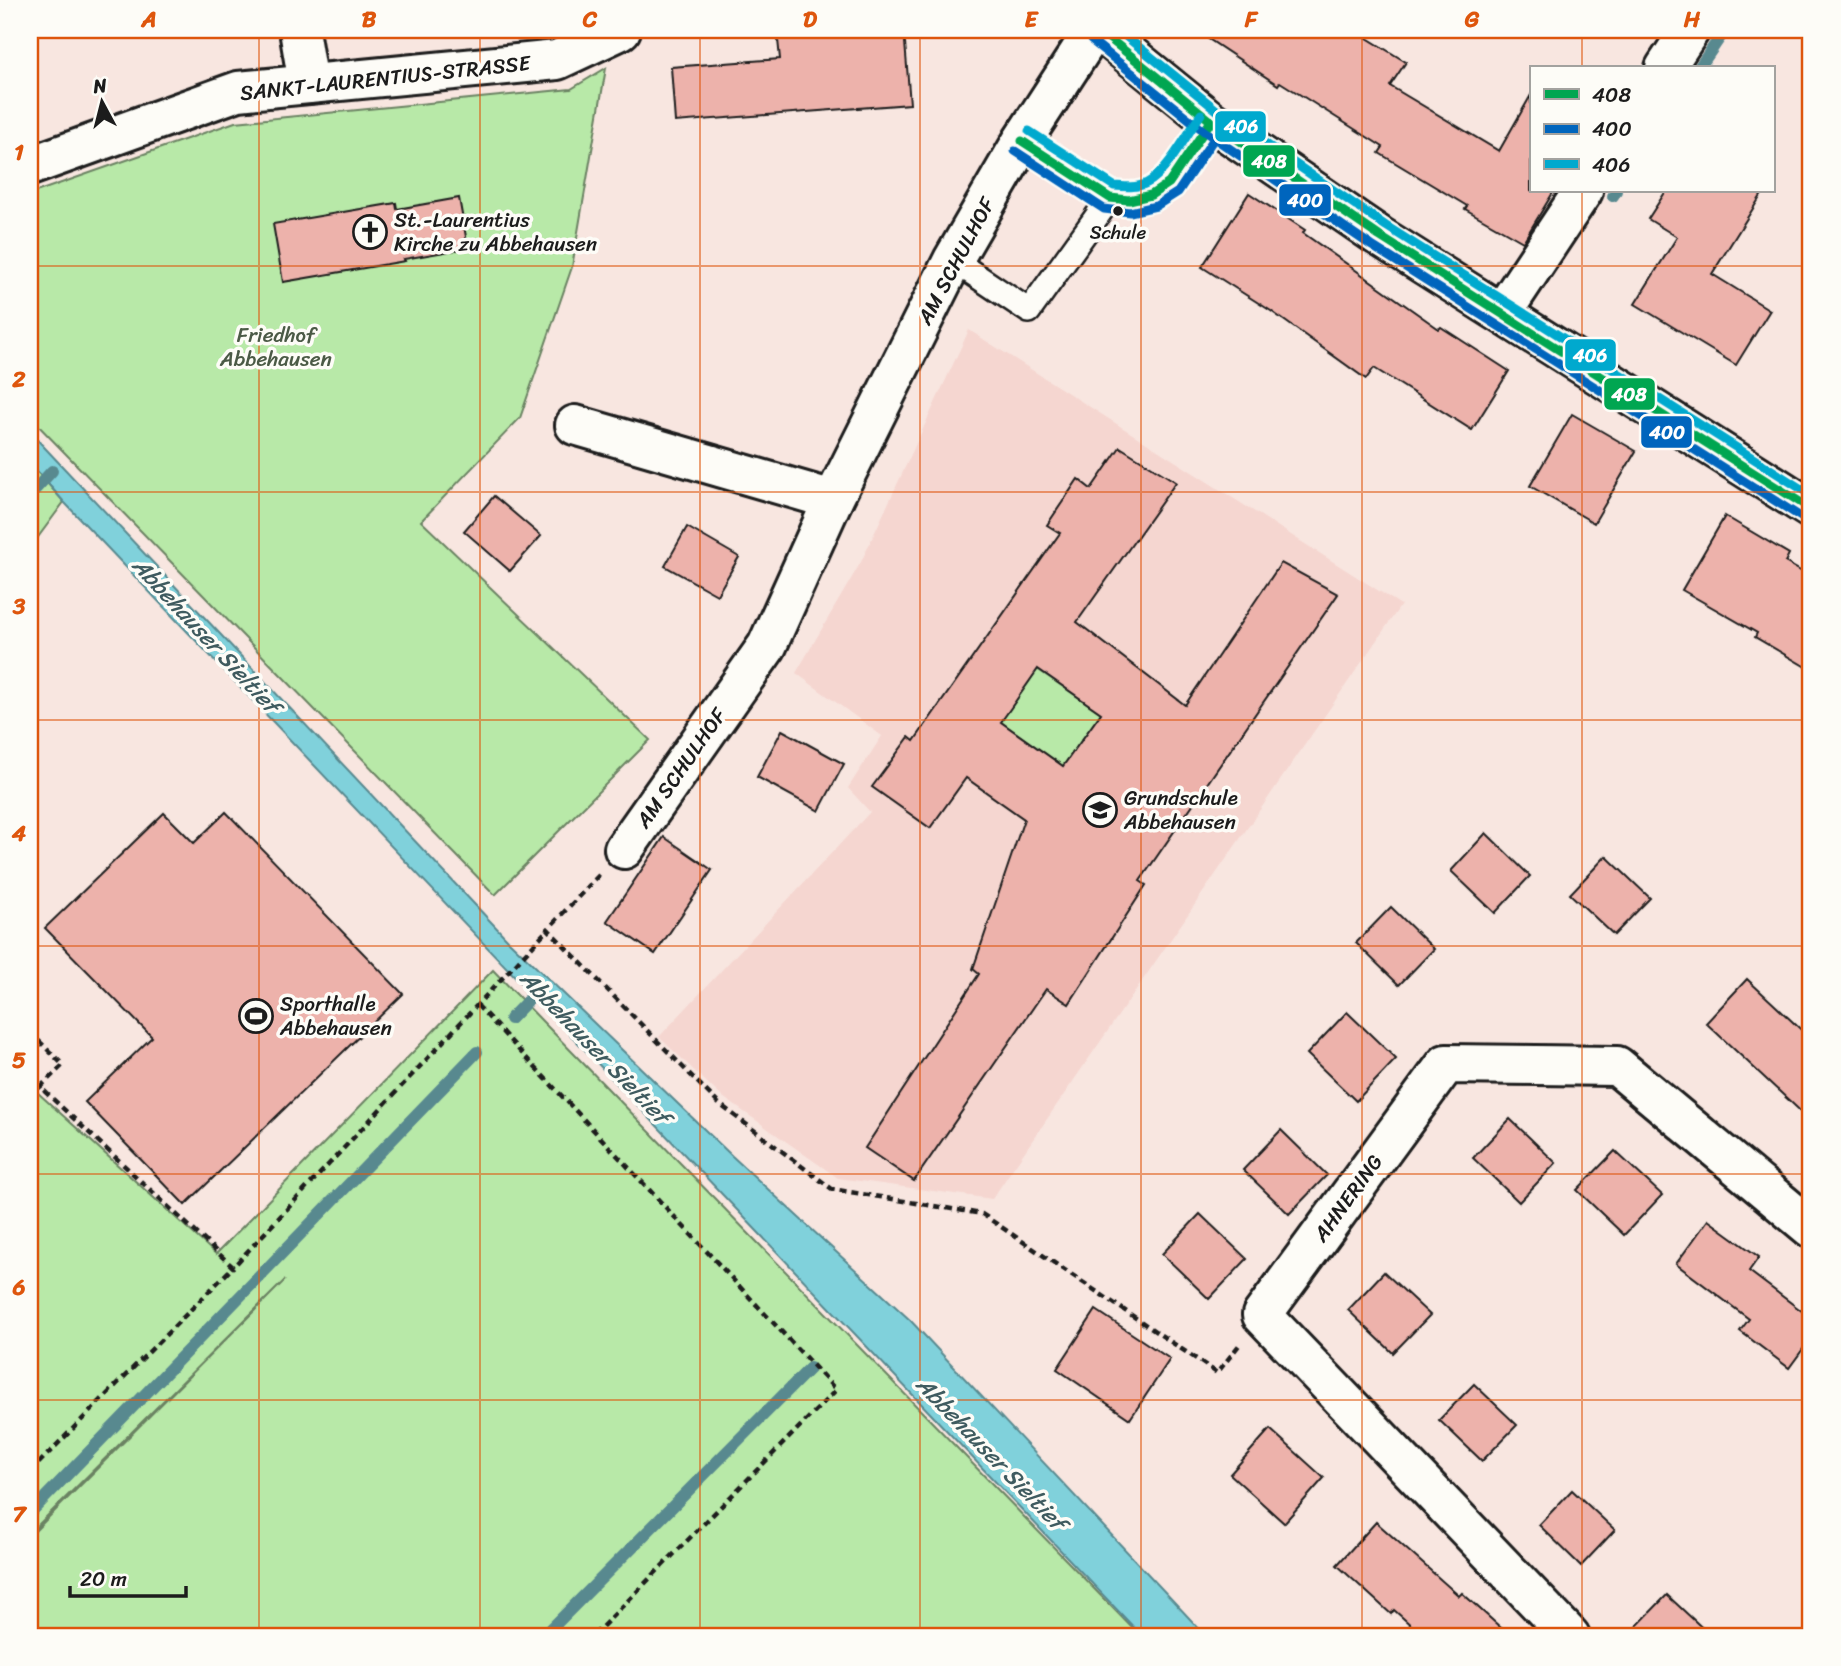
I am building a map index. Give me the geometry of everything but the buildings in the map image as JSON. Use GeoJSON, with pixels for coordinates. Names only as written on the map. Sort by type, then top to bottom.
{"type":"FeatureCollection","features":[{"type":"Feature","properties":{"kind":"street"},"geometry":{"type":"LineString","coordinates":[[299,30],[308,84]]}},
{"type":"Feature","properties":{"kind":"street","name":"SANKT-LAURENTIUS-STRASSE"},"geometry":{"type":"LineString","coordinates":[[30,166],[238,91],[557,60],[621,30]]}},
{"type":"Feature","properties":{"kind":"street"},"geometry":{"type":"LineString","coordinates":[[1096,30],[1211,121],[1379,236],[1811,509]]}},
{"type":"Feature","properties":{"kind":"street","name":"AM SCHULHOF"},"geometry":{"type":"LineString","coordinates":[[624,849],[767,646],[832,500],[953,260],[1022,141],[1096,30]]}},
{"type":"Feature","properties":{"kind":"street"},"geometry":{"type":"LineString","coordinates":[[1666,66],[1690,30]]}},
{"type":"Feature","properties":{"kind":"street"},"geometry":{"type":"LineString","coordinates":[[1502,313],[1582,192]]}},
{"type":"Feature","properties":{"kind":"street"},"geometry":{"type":"LineString","coordinates":[[575,425],[832,500]]}},
{"type":"Feature","properties":{"kind":"street","name":"AHNERING"},"geometry":{"type":"LineString","coordinates":[[1262,1315],[1446,1064],[1616,1066],[1811,1228]]}},
{"type":"Feature","properties":{"kind":"street"},"geometry":{"type":"LineString","coordinates":[[1262,1315],[1570,1636]]}},
{"type":"Feature","properties":{"kind":"lane"},"geometry":{"type":"LineString","coordinates":[[1022,141],[1110,198],[1129,200],[1151,195],[1169,183],[1211,121]]}},
{"type":"Feature","properties":{"kind":"lane"},"geometry":{"type":"LineString","coordinates":[[953,260],[1029,311],[1110,198]]}},
{"type":"Feature","properties":{"kind":"path"},"geometry":{"type":"LineString","coordinates":[[30,1472],[233,1267],[624,849]]}},
{"type":"Feature","properties":{"kind":"path"},"geometry":{"type":"LineString","coordinates":[[548,929],[718,1103],[832,1189],[982,1214],[1217,1373],[1262,1315]]}},
{"type":"Feature","properties":{"kind":"path"},"geometry":{"type":"LineString","coordinates":[[477,1004],[836,1390],[593,1636]]}},
{"type":"Feature","properties":{"kind":"path"},"geometry":{"type":"LineString","coordinates":[[30,1032],[63,1065],[30,1097]]}},
{"type":"Feature","properties":{"kind":"path"},"geometry":{"type":"LineString","coordinates":[[40,1087],[233,1267]]}},
{"type":"Feature","properties":{"kind":"shaded area"},"geometry":{"type":"Polygon","coordinates":[[[969,330],[1401,605],[992,1199],[838,1178],[720,1095],[659,1037],[870,812],[848,788],[882,736],[796,673],[861,562],[969,330]]]}},
{"type":"Feature","properties":{"kind":"green space","name":"Friedhof Abbehausen"},"geometry":{"type":"Polygon","coordinates":[[[606,68],[572,267],[520,418],[421,521],[650,740],[495,895],[30,417],[30,194],[235,122],[571,89],[606,68]]]}},
{"type":"Feature","properties":{"kind":"green space"},"geometry":{"type":"Polygon","coordinates":[[[33,467],[64,502],[30,548],[30,471],[33,467]]]}},
{"type":"Feature","properties":{"kind":"green space"},"geometry":{"type":"Polygon","coordinates":[[[1027,662],[1101,713],[1063,766],[1001,722],[1027,662]]]}},
{"type":"Feature","properties":{"kind":"green space"},"geometry":{"type":"Polygon","coordinates":[[[493,970],[1140,1636],[30,1636],[30,1536],[285,1280],[30,1533],[30,1103],[38,1093],[216,1254],[493,970]]]}},
{"type":"Feature","properties":{"kind":"water","name":"Abbehauser Sieltief"},"geometry":{"type":"Polygon","coordinates":[[[30,432],[508,940],[732,1156],[910,1320],[1206,1636],[1142,1636],[64,502],[30,463],[30,432]]]}},
{"type":"Feature","properties":{"kind":"waterway"},"geometry":{"type":"LineString","coordinates":[[1700,66],[1725,30]]}},
{"type":"Feature","properties":{"kind":"waterway"},"geometry":{"type":"LineString","coordinates":[[1613,196],[1615,192]]}},
{"type":"Feature","properties":{"kind":"waterway"},"geometry":{"type":"LineString","coordinates":[[30,495],[52,471]]}},
{"type":"Feature","properties":{"kind":"waterway","name":"Abbehauser Sieltief"},"geometry":{"type":"LineString","coordinates":[[510,1019],[538,990]]}},
{"type":"Feature","properties":{"kind":"waterway"},"geometry":{"type":"LineString","coordinates":[[30,1513],[477,1052]]}},
{"type":"Feature","properties":{"kind":"waterway"},"geometry":{"type":"LineString","coordinates":[[544,1636],[810,1368]]}},
{"type":"Feature","properties":{"kind":"transit line","name":"408"},"geometry":{"type":"LineString","coordinates":[[1099,30],[1211,121],[1379,236],[1811,509]]}},
{"type":"Feature","properties":{"kind":"transit line","name":"406"},"geometry":{"type":"LineString","coordinates":[[1118,30],[1218,111],[1386,226],[1811,495]]}},
{"type":"Feature","properties":{"kind":"transit line","name":"400"},"geometry":{"type":"LineString","coordinates":[[1091,40],[1204,131],[1372,246],[1804,519]]}},
{"type":"Feature","properties":{"kind":"transit line","name":"406"},"geometry":{"type":"LineString","coordinates":[[1029,131],[1114,186],[1127,187],[1147,183],[1162,171],[1201,114]]}},
{"type":"Feature","properties":{"kind":"transit line","name":"408"},"geometry":{"type":"LineString","coordinates":[[1022,141],[1110,198],[1129,200],[1151,195],[1169,183],[1211,121]]}},
{"type":"Feature","properties":{"kind":"transit line","name":"400"},"geometry":{"type":"LineString","coordinates":[[1015,151],[1104,209],[1130,212],[1156,206],[1178,192],[1221,128]]}},
{"type":"Feature","properties":{"kind":"place","name":"Schule"},"geometry":{"type":"Point","coordinates":[1118,211]}},
{"type":"Feature","properties":{"kind":"place","name":"St.-Laurentius Kirche zu Abbehausen"},"geometry":{"type":"Point","coordinates":[370,232]}},
{"type":"Feature","properties":{"kind":"place","name":"Grundschule Abbehausen"},"geometry":{"type":"Point","coordinates":[1100,810]}},
{"type":"Feature","properties":{"kind":"place","name":"Sporthalle Abbehausen"},"geometry":{"type":"Point","coordinates":[256,1016]}}]}
